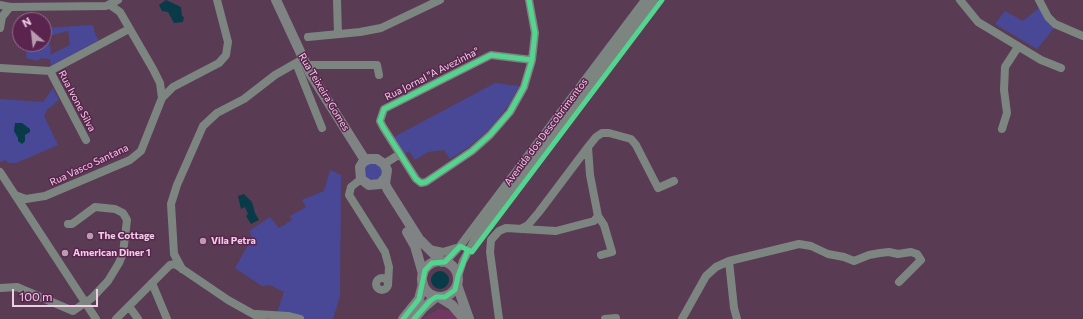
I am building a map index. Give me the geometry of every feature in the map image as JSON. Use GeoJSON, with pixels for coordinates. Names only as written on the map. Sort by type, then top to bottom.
{"type":"FeatureCollection","features":[{"type":"Feature","properties":{"kind":"main road","name":"Rua Teixeira Gomes"},"geometry":{"type":"LineString","coordinates":[[276,0],[301,62],[365,160]]}},
{"type":"Feature","properties":{"kind":"main road"},"geometry":{"type":"LineString","coordinates":[[386,177],[383,181],[376,185],[366,184],[361,179],[360,167],[365,160],[373,158],[384,164],[387,170],[386,177],[385,184],[419,239],[443,262],[453,267],[469,319]]}},
{"type":"Feature","properties":{"kind":"main road"},"geometry":{"type":"LineString","coordinates":[[376,185],[384,194],[412,240],[428,292],[452,305],[464,319]]}},
{"type":"Feature","properties":{"kind":"main road"},"geometry":{"type":"LineString","coordinates":[[403,319],[419,299],[423,279],[428,266],[443,262]]}},
{"type":"Feature","properties":{"kind":"main road"},"geometry":{"type":"LineString","coordinates":[[414,319],[423,308],[438,297],[450,294],[458,280]]}},
{"type":"Feature","properties":{"kind":"street"},"geometry":{"type":"LineString","coordinates":[[0,5],[10,7],[110,5],[118,0]]}},
{"type":"Feature","properties":{"kind":"street","name":"Rua Vasco Santana"},"geometry":{"type":"LineString","coordinates":[[15,195],[26,199],[45,196],[130,160],[141,151],[162,98],[173,87],[219,63],[226,55],[228,42],[217,0]]}},
{"type":"Feature","properties":{"kind":"street"},"geometry":{"type":"LineString","coordinates":[[337,0],[338,34]]}},
{"type":"Feature","properties":{"kind":"street"},"geometry":{"type":"LineString","coordinates":[[529,0],[535,33],[532,60]]}},
{"type":"Feature","properties":{"kind":"street","name":"Avenida dos Descobrimentos"},"geometry":{"type":"LineString","coordinates":[[443,262],[463,243],[644,0]]}},
{"type":"Feature","properties":{"kind":"street","name":"Avenida dos Descobrimentos"},"geometry":{"type":"LineString","coordinates":[[458,280],[468,250],[654,0]]}},
{"type":"Feature","properties":{"kind":"street"},"geometry":{"type":"LineString","coordinates":[[960,0],[978,22],[1041,60],[1061,68]]}},
{"type":"Feature","properties":{"kind":"street"},"geometry":{"type":"LineString","coordinates":[[1039,0],[1048,17],[1055,24],[1083,36]]}},
{"type":"Feature","properties":{"kind":"street"},"geometry":{"type":"LineString","coordinates":[[308,37],[381,28],[435,1]]}},
{"type":"Feature","properties":{"kind":"street"},"geometry":{"type":"LineString","coordinates":[[110,5],[120,12],[160,83],[162,98]]}},
{"type":"Feature","properties":{"kind":"street"},"geometry":{"type":"LineString","coordinates":[[0,28],[1,16],[10,7]]}},
{"type":"Feature","properties":{"kind":"street"},"geometry":{"type":"LineString","coordinates":[[0,68],[50,71],[129,29]]}},
{"type":"Feature","properties":{"kind":"street"},"geometry":{"type":"LineString","coordinates":[[1002,129],[1007,113],[1004,90],[1005,67],[1018,47]]}},
{"type":"Feature","properties":{"kind":"street","name":"Rua Jornal \"A Avezinha\""},"geometry":{"type":"LineString","coordinates":[[491,54],[532,60],[524,87],[510,112],[490,135],[472,151],[426,182],[421,183],[416,179],[400,154],[380,121],[381,114],[384,109],[491,54]]}},
{"type":"Feature","properties":{"kind":"street"},"geometry":{"type":"LineString","coordinates":[[182,269],[174,254],[171,204],[177,185],[199,135],[209,120],[217,113],[244,99],[275,75],[301,62],[377,65],[378,75]]}},
{"type":"Feature","properties":{"kind":"street"},"geometry":{"type":"LineString","coordinates":[[301,62],[322,128]]}},
{"type":"Feature","properties":{"kind":"street","name":"Rua Ivone Silva"},"geometry":{"type":"LineString","coordinates":[[50,71],[86,140]]}},
{"type":"Feature","properties":{"kind":"street"},"geometry":{"type":"LineString","coordinates":[[160,83],[173,87]]}},
{"type":"Feature","properties":{"kind":"street"},"geometry":{"type":"LineString","coordinates":[[521,229],[528,225],[539,212],[588,147],[596,137],[602,133],[609,133],[631,139],[636,145],[658,188],[674,181]]}},
{"type":"Feature","properties":{"kind":"street"},"geometry":{"type":"LineString","coordinates":[[588,147],[590,175],[598,216],[604,225],[612,252],[601,255]]}},
{"type":"Feature","properties":{"kind":"street"},"geometry":{"type":"LineString","coordinates":[[384,164],[400,154]]}},
{"type":"Feature","properties":{"kind":"street"},"geometry":{"type":"LineString","coordinates":[[0,172],[96,319]]}},
{"type":"Feature","properties":{"kind":"street"},"geometry":{"type":"LineString","coordinates":[[361,179],[351,187],[349,195],[385,252],[387,279]]}},
{"type":"Feature","properties":{"kind":"street","name":"Rua Vasco Santana"},"geometry":{"type":"LineString","coordinates":[[31,219],[29,212],[32,206],[45,196]]}},
{"type":"Feature","properties":{"kind":"street"},"geometry":{"type":"LineString","coordinates":[[0,288],[17,287],[51,300],[73,311],[85,303],[108,281],[119,263],[123,253],[127,220],[123,213],[115,209],[95,207],[72,224],[68,224]]}},
{"type":"Feature","properties":{"kind":"street"},"geometry":{"type":"LineString","coordinates":[[539,212],[537,223],[540,228],[545,231]]}},
{"type":"Feature","properties":{"kind":"street"},"geometry":{"type":"LineString","coordinates":[[500,319],[490,252],[491,240],[499,231],[506,228],[556,231],[594,221],[598,216]]}},
{"type":"Feature","properties":{"kind":"street"},"geometry":{"type":"LineString","coordinates":[[428,249],[448,252],[463,243]]}},
{"type":"Feature","properties":{"kind":"street"},"geometry":{"type":"LineString","coordinates":[[682,319],[706,276],[716,267],[729,261],[799,244],[811,246],[828,254],[844,257],[854,261],[869,255],[889,252],[898,254],[911,252],[917,254],[921,260],[899,282]]}},
{"type":"Feature","properties":{"kind":"street"},"geometry":{"type":"LineString","coordinates":[[729,261],[734,308],[737,319]]}},
{"type":"Feature","properties":{"kind":"street"},"geometry":{"type":"LineString","coordinates":[[116,319],[170,265],[174,264],[228,300],[259,317],[288,316],[300,319]]}},
{"type":"Feature","properties":{"kind":"street"},"geometry":{"type":"LineString","coordinates":[[152,283],[167,319]]}},
{"type":"Feature","properties":{"kind":"street"},"geometry":{"type":"LineString","coordinates":[[130,306],[138,319]]}},
{"type":"Feature","properties":{"kind":"street"},"geometry":{"type":"LineString","coordinates":[[605,319],[616,318]]}},
{"type":"Feature","properties":{"kind":"shaded area"},"geometry":{"type":"Polygon","coordinates":[[[1040,7],[1054,28],[1037,49],[995,24],[1005,11],[1023,21],[1040,7]]]}},
{"type":"Feature","properties":{"kind":"shaded area"},"geometry":{"type":"Polygon","coordinates":[[[93,25],[95,34],[99,40],[51,66],[50,59],[40,58],[38,61],[26,58],[26,52],[51,52],[50,55],[70,45],[68,31],[52,35],[52,28],[93,25]]]}},
{"type":"Feature","properties":{"kind":"shaded area"},"geometry":{"type":"Polygon","coordinates":[[[495,83],[519,86],[510,103],[492,127],[469,147],[450,159],[444,150],[428,152],[415,160],[409,151],[405,154],[394,137],[495,83]]]}},
{"type":"Feature","properties":{"kind":"shaded area"},"geometry":{"type":"Polygon","coordinates":[[[53,88],[59,100],[47,110],[44,116],[58,145],[16,163],[9,163],[5,160],[0,162],[0,99],[43,102],[53,88]]]}},
{"type":"Feature","properties":{"kind":"shaded area"},"geometry":{"type":"Polygon","coordinates":[[[373,162],[379,165],[382,171],[379,177],[373,180],[367,177],[364,171],[367,165],[373,162]]]}},
{"type":"Feature","properties":{"kind":"shaded area"},"geometry":{"type":"Polygon","coordinates":[[[330,170],[341,175],[340,296],[333,319],[304,319],[299,316],[277,313],[284,292],[270,285],[262,286],[235,268],[252,238],[249,231],[270,217],[279,228],[292,220],[290,216],[306,207],[302,200],[324,191],[330,170]]]}},
{"type":"Feature","properties":{"kind":"shaded area"},"geometry":{"type":"Polygon","coordinates":[[[439,309],[452,311],[457,319],[422,319],[439,309]]]}},
{"type":"Feature","properties":{"kind":"water"},"geometry":{"type":"Polygon","coordinates":[[[166,0],[181,7],[182,16],[184,17],[183,22],[174,23],[168,12],[162,11],[159,5],[166,0]]]}},
{"type":"Feature","properties":{"kind":"water"},"geometry":{"type":"Polygon","coordinates":[[[15,123],[22,123],[30,129],[30,132],[25,135],[25,141],[22,144],[18,141],[14,131],[15,123]]]}},
{"type":"Feature","properties":{"kind":"water"},"geometry":{"type":"Polygon","coordinates":[[[244,194],[252,202],[259,220],[251,224],[246,216],[248,214],[245,207],[241,209],[238,196],[244,194]]]}},
{"type":"Feature","properties":{"kind":"water"},"geometry":{"type":"Polygon","coordinates":[[[440,271],[446,274],[449,280],[446,286],[440,289],[434,286],[431,280],[434,274],[440,271]]]}},
{"type":"Feature","properties":{"kind":"cycle path"},"geometry":{"type":"LineString","coordinates":[[529,0],[535,33],[532,60],[524,87],[510,112],[490,135],[472,151],[426,182],[421,183],[416,179],[380,121],[384,109],[491,55],[532,60]]}},
{"type":"Feature","properties":{"kind":"cycle path"},"geometry":{"type":"LineString","coordinates":[[403,319],[419,299],[425,270],[432,263],[445,262],[460,246],[472,252],[662,0]]}},
{"type":"Feature","properties":{"kind":"cycle path"},"geometry":{"type":"LineString","coordinates":[[414,319],[430,301],[436,297],[445,297],[455,290],[458,276],[468,250]]}},
{"type":"Feature","properties":{"kind":"place","name":"The Cottage"},"geometry":{"type":"Point","coordinates":[90,236]}},
{"type":"Feature","properties":{"kind":"place","name":"Vila Petra"},"geometry":{"type":"Point","coordinates":[203,241]}},
{"type":"Feature","properties":{"kind":"place","name":"American Diner 1"},"geometry":{"type":"Point","coordinates":[65,253]}}]}
